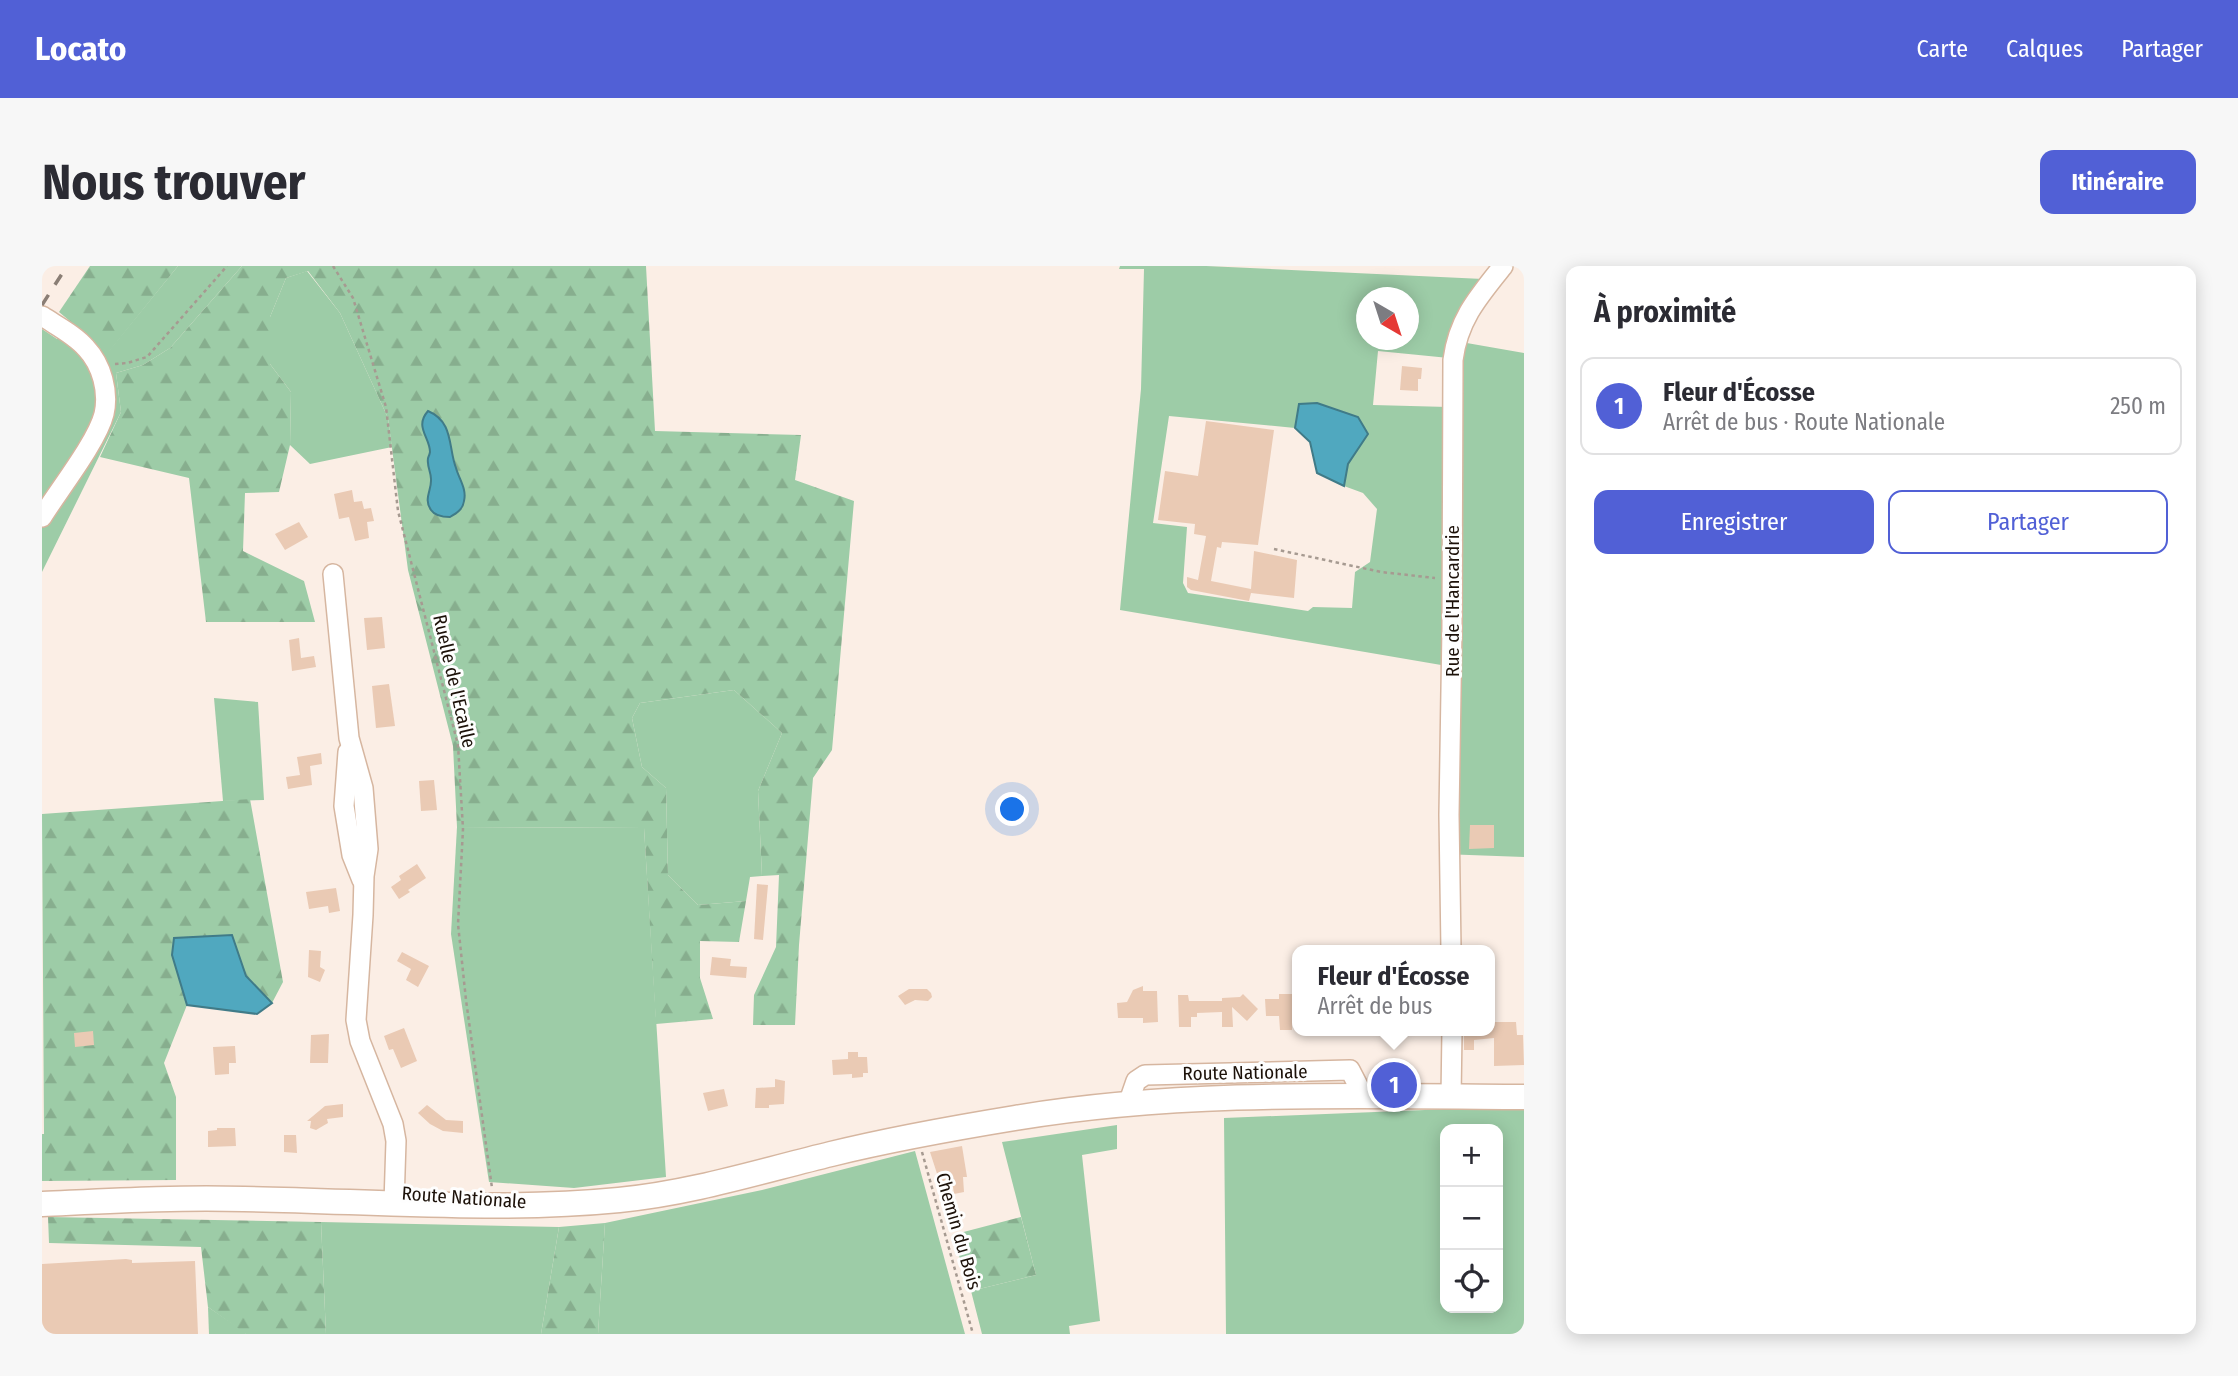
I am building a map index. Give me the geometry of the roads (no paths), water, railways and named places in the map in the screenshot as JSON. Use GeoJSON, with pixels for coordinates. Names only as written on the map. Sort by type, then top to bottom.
{"type":"FeatureCollection","features":[{"type":"Feature","properties":{"kind":"main road"},"geometry":{"type":"LineString","coordinates":[[548,1203],[607,1201],[677,1192],[918,1135],[1041,1114],[1128,1104],[1216,1099],[1524,1097]]}},
{"type":"Feature","properties":{"kind":"main road","name":"Route Nationale"},"geometry":{"type":"LineString","coordinates":[[42,1193],[201,1188],[473,1205],[548,1203]]}},
{"type":"Feature","properties":{"kind":"main road","name":"Route Nationale"},"geometry":{"type":"LineString","coordinates":[[42,1204],[202,1198],[495,1198],[548,1203]]}},
{"type":"Feature","properties":{"kind":"street","name":"Rue de l'Hancardrie"},"geometry":{"type":"LineString","coordinates":[[1451,945],[1449,815],[1452,372],[1458,332],[1467,313],[1503,266]]}},
{"type":"Feature","properties":{"kind":"street"},"geometry":{"type":"LineString","coordinates":[[42,517],[101,422],[105,394],[95,359],[82,344],[44,318]]}},
{"type":"Feature","properties":{"kind":"street"},"geometry":{"type":"LineString","coordinates":[[333,574],[349,737],[363,788],[368,849],[363,884],[356,1020],[360,1041],[393,1124],[396,1141],[394,1198]]}},
{"type":"Feature","properties":{"kind":"street"},"geometry":{"type":"LineString","coordinates":[[1451,1097],[1452,1036]]}},
{"type":"Feature","properties":{"kind":"water"},"geometry":{"type":"Polygon","coordinates":[[[1317,403],[1358,417],[1368,434],[1348,464],[1344,486],[1317,473],[1310,442],[1295,428],[1299,404],[1317,403]]]}},
{"type":"Feature","properties":{"kind":"water"},"geometry":{"type":"Polygon","coordinates":[[[428,411],[446,428],[464,488],[462,506],[450,517],[435,514],[428,502],[431,483],[428,461],[430,452],[422,422],[428,411]]]}},
{"type":"Feature","properties":{"kind":"water"},"geometry":{"type":"Polygon","coordinates":[[[232,935],[246,976],[272,1003],[257,1014],[187,1005],[172,955],[174,938],[232,935]]]}},
{"type":"Feature","properties":{"kind":"railway"},"geometry":{"type":"LineString","coordinates":[[42,305],[67,266]]}},
{"type":"Feature","properties":{"kind":"place","name":"Fleur d'Écosse"},"geometry":{"type":"Point","coordinates":[1394,1085]}}]}
